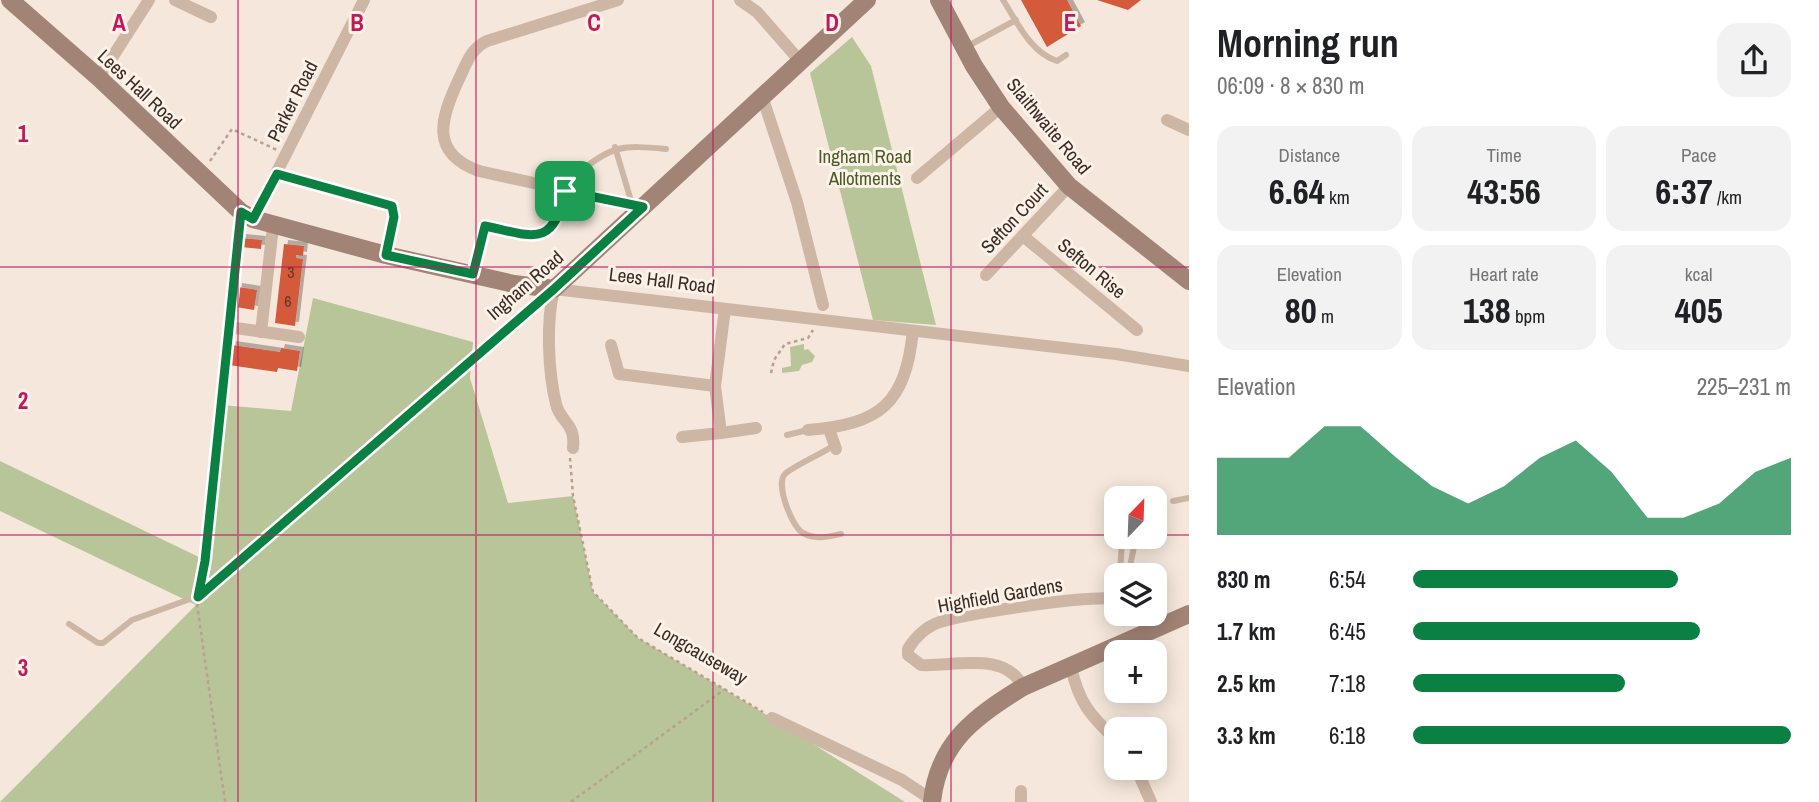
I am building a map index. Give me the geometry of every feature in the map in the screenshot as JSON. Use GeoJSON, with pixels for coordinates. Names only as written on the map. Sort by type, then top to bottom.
{"type":"FeatureCollection","features":[{"type":"Feature","properties":{"kind":"street","name":"Lees Hall Road"},"geometry":{"type":"LineString","coordinates":[[10,0],[99,78],[201,176],[247,216],[273,227],[514,284],[1116,354],[1189,366]]}},
{"type":"Feature","properties":{"kind":"street"},"geometry":{"type":"LineString","coordinates":[[99,78],[149,0]]}},
{"type":"Feature","properties":{"kind":"street"},"geometry":{"type":"LineString","coordinates":[[175,0],[211,17]]}},
{"type":"Feature","properties":{"kind":"street","name":"Parker Road"},"geometry":{"type":"LineString","coordinates":[[247,216],[277,174],[364,0]]}},
{"type":"Feature","properties":{"kind":"street"},"geometry":{"type":"LineString","coordinates":[[570,0],[575,13]]}},
{"type":"Feature","properties":{"kind":"street"},"geometry":{"type":"LineString","coordinates":[[618,0],[487,41],[475,48],[443,114],[442,123],[450,151],[471,168],[494,177],[638,205]]}},
{"type":"Feature","properties":{"kind":"street"},"geometry":{"type":"LineString","coordinates":[[740,0],[757,12],[800,61]]}},
{"type":"Feature","properties":{"kind":"street","name":"Ingham Road"},"geometry":{"type":"LineString","coordinates":[[201,595],[364,450],[554,289],[638,205],[867,0]]}},
{"type":"Feature","properties":{"kind":"street","name":"Slaithwaite Road"},"geometry":{"type":"LineString","coordinates":[[939,0],[964,48],[1001,107],[1069,186],[1189,281]]}},
{"type":"Feature","properties":{"kind":"street"},"geometry":{"type":"LineString","coordinates":[[762,96],[797,202],[823,305]]}},
{"type":"Feature","properties":{"kind":"street"},"geometry":{"type":"LineString","coordinates":[[917,178],[1001,107]]}},
{"type":"Feature","properties":{"kind":"street"},"geometry":{"type":"LineString","coordinates":[[1167,120],[1189,130]]}},
{"type":"Feature","properties":{"kind":"street","name":"Sefton Court"},"geometry":{"type":"LineString","coordinates":[[986,275],[1069,186]]}},
{"type":"Feature","properties":{"kind":"street"},"geometry":{"type":"LineString","coordinates":[[261,332],[273,227]]}},
{"type":"Feature","properties":{"kind":"street","name":"Sefton Rise"},"geometry":{"type":"LineString","coordinates":[[1023,236],[1137,330]]}},
{"type":"Feature","properties":{"kind":"street"},"geometry":{"type":"LineString","coordinates":[[554,289],[549,313],[556,405],[572,429],[573,448]]}},
{"type":"Feature","properties":{"kind":"street"},"geometry":{"type":"LineString","coordinates":[[721,433],[715,386],[725,309]]}},
{"type":"Feature","properties":{"kind":"street"},"geometry":{"type":"LineString","coordinates":[[236,328],[299,337]]}},
{"type":"Feature","properties":{"kind":"street"},"geometry":{"type":"LineString","coordinates":[[808,430],[829,429],[871,416],[893,397],[908,371],[913,331]]}},
{"type":"Feature","properties":{"kind":"street"},"geometry":{"type":"LineString","coordinates":[[611,345],[620,374],[715,386]]}},
{"type":"Feature","properties":{"kind":"street"},"geometry":{"type":"LineString","coordinates":[[682,437],[756,428]]}},
{"type":"Feature","properties":{"kind":"street"},"geometry":{"type":"LineString","coordinates":[[829,429],[834,447]]}},
{"type":"Feature","properties":{"kind":"street","name":"Highfield Gardens"},"geometry":{"type":"LineString","coordinates":[[1023,687],[1018,676],[1004,668],[986,664],[921,665],[908,654],[908,649],[926,629],[940,622],[997,611],[1104,599]]}},
{"type":"Feature","properties":{"kind":"street"},"geometry":{"type":"LineString","coordinates":[[1167,619],[1189,614]]}},
{"type":"Feature","properties":{"kind":"street"},"geometry":{"type":"LineString","coordinates":[[772,718],[902,780],[932,801],[935,776],[955,739],[1001,701],[1023,687],[1071,667],[1143,626]]}},
{"type":"Feature","properties":{"kind":"street"},"geometry":{"type":"LineString","coordinates":[[1071,667],[1080,701],[1104,728]]}},
{"type":"Feature","properties":{"kind":"street"},"geometry":{"type":"LineString","coordinates":[[1141,780],[1151,802]]}},
{"type":"Feature","properties":{"kind":"lane"},"geometry":{"type":"LineString","coordinates":[[1003,0],[1046,57],[1058,61],[1066,55]]}},
{"type":"Feature","properties":{"kind":"lane"},"geometry":{"type":"LineString","coordinates":[[964,48],[1016,20]]}},
{"type":"Feature","properties":{"kind":"lane"},"geometry":{"type":"LineString","coordinates":[[578,173],[615,148],[629,145],[666,149]]}},
{"type":"Feature","properties":{"kind":"lane"},"geometry":{"type":"LineString","coordinates":[[615,148],[638,205]]}},
{"type":"Feature","properties":{"kind":"lane"},"geometry":{"type":"LineString","coordinates":[[485,226],[537,235],[551,229],[558,222],[565,191]]}},
{"type":"Feature","properties":{"kind":"lane"},"geometry":{"type":"LineString","coordinates":[[787,435],[808,430]]}},
{"type":"Feature","properties":{"kind":"lane"},"geometry":{"type":"LineString","coordinates":[[834,447],[787,472],[782,484],[794,525],[801,533],[823,538],[841,534]]}},
{"type":"Feature","properties":{"kind":"lane"},"geometry":{"type":"LineString","coordinates":[[1174,502],[1189,498]]}},
{"type":"Feature","properties":{"kind":"lane"},"geometry":{"type":"LineString","coordinates":[[69,624],[98,643],[103,643],[132,620],[201,595]]}},
{"type":"Feature","properties":{"kind":"path"},"geometry":{"type":"LineString","coordinates":[[201,176],[232,129],[287,155]]}},
{"type":"Feature","properties":{"kind":"path"},"geometry":{"type":"LineString","coordinates":[[277,174],[392,206],[394,217],[386,255]]}},
{"type":"Feature","properties":{"kind":"path"},"geometry":{"type":"LineString","coordinates":[[225,802],[196,605],[201,595],[247,216]]}},
{"type":"Feature","properties":{"kind":"path"},"geometry":{"type":"LineString","coordinates":[[473,274],[485,226]]}},
{"type":"Feature","properties":{"kind":"path"},"geometry":{"type":"LineString","coordinates":[[771,373],[774,360],[785,344],[811,336],[814,320]]}},
{"type":"Feature","properties":{"kind":"path","name":"Longcauseway"},"geometry":{"type":"LineString","coordinates":[[573,448],[568,461],[571,484],[593,592],[638,639],[772,718]]}},
{"type":"Feature","properties":{"kind":"path"},"geometry":{"type":"LineString","coordinates":[[571,802],[724,689]]}},
{"type":"Feature","properties":{"kind":"green space","name":"Ingham Road Allotments"},"geometry":{"type":"Polygon","coordinates":[[[852,37],[871,66],[936,325],[873,320],[810,73],[852,37]]]}},
{"type":"Feature","properties":{"kind":"green space"},"geometry":{"type":"Polygon","coordinates":[[[313,298],[473,342],[470,378],[508,503],[573,496],[593,592],[638,638],[905,802],[0,802],[196,605],[0,511],[0,461],[205,560],[221,405],[291,411],[313,298]]]}},
{"type":"Feature","properties":{"kind":"green space"},"geometry":{"type":"Polygon","coordinates":[[[804,344],[804,350],[808,349],[815,356],[812,362],[802,365],[799,371],[782,373],[782,368],[791,366],[790,347],[804,344]]]}},
{"type":"Feature","properties":{"kind":"building"},"geometry":{"type":"Polygon","coordinates":[[[1021,0],[1067,0],[1081,26],[1047,47],[1021,0]]]}},
{"type":"Feature","properties":{"kind":"building"},"geometry":{"type":"Polygon","coordinates":[[[1097,0],[1141,0],[1128,10],[1097,0]]]}},
{"type":"Feature","properties":{"kind":"building"},"geometry":{"type":"Polygon","coordinates":[[[242,238],[262,240],[261,249],[241,247],[242,238]]]}},
{"type":"Feature","properties":{"kind":"building"},"geometry":{"type":"Polygon","coordinates":[[[284,244],[304,246],[303,256],[296,255],[296,258],[303,259],[295,326],[275,323],[284,244]]]}},
{"type":"Feature","properties":{"kind":"building"},"geometry":{"type":"Polygon","coordinates":[[[238,287],[257,290],[254,310],[236,307],[238,287]]]}},
{"type":"Feature","properties":{"kind":"building"},"geometry":{"type":"Polygon","coordinates":[[[232,345],[280,352],[281,348],[300,351],[297,371],[278,368],[277,372],[229,365],[232,345]]]}},
{"type":"Feature","properties":{"kind":"route"},"geometry":{"type":"LineString","coordinates":[[277,174],[392,206],[394,217],[386,255],[473,274],[485,226],[537,235],[551,229],[558,222],[565,191],[643,207],[554,289],[364,450],[198,597],[205,561],[241,212],[253,219],[277,174]]}}]}
